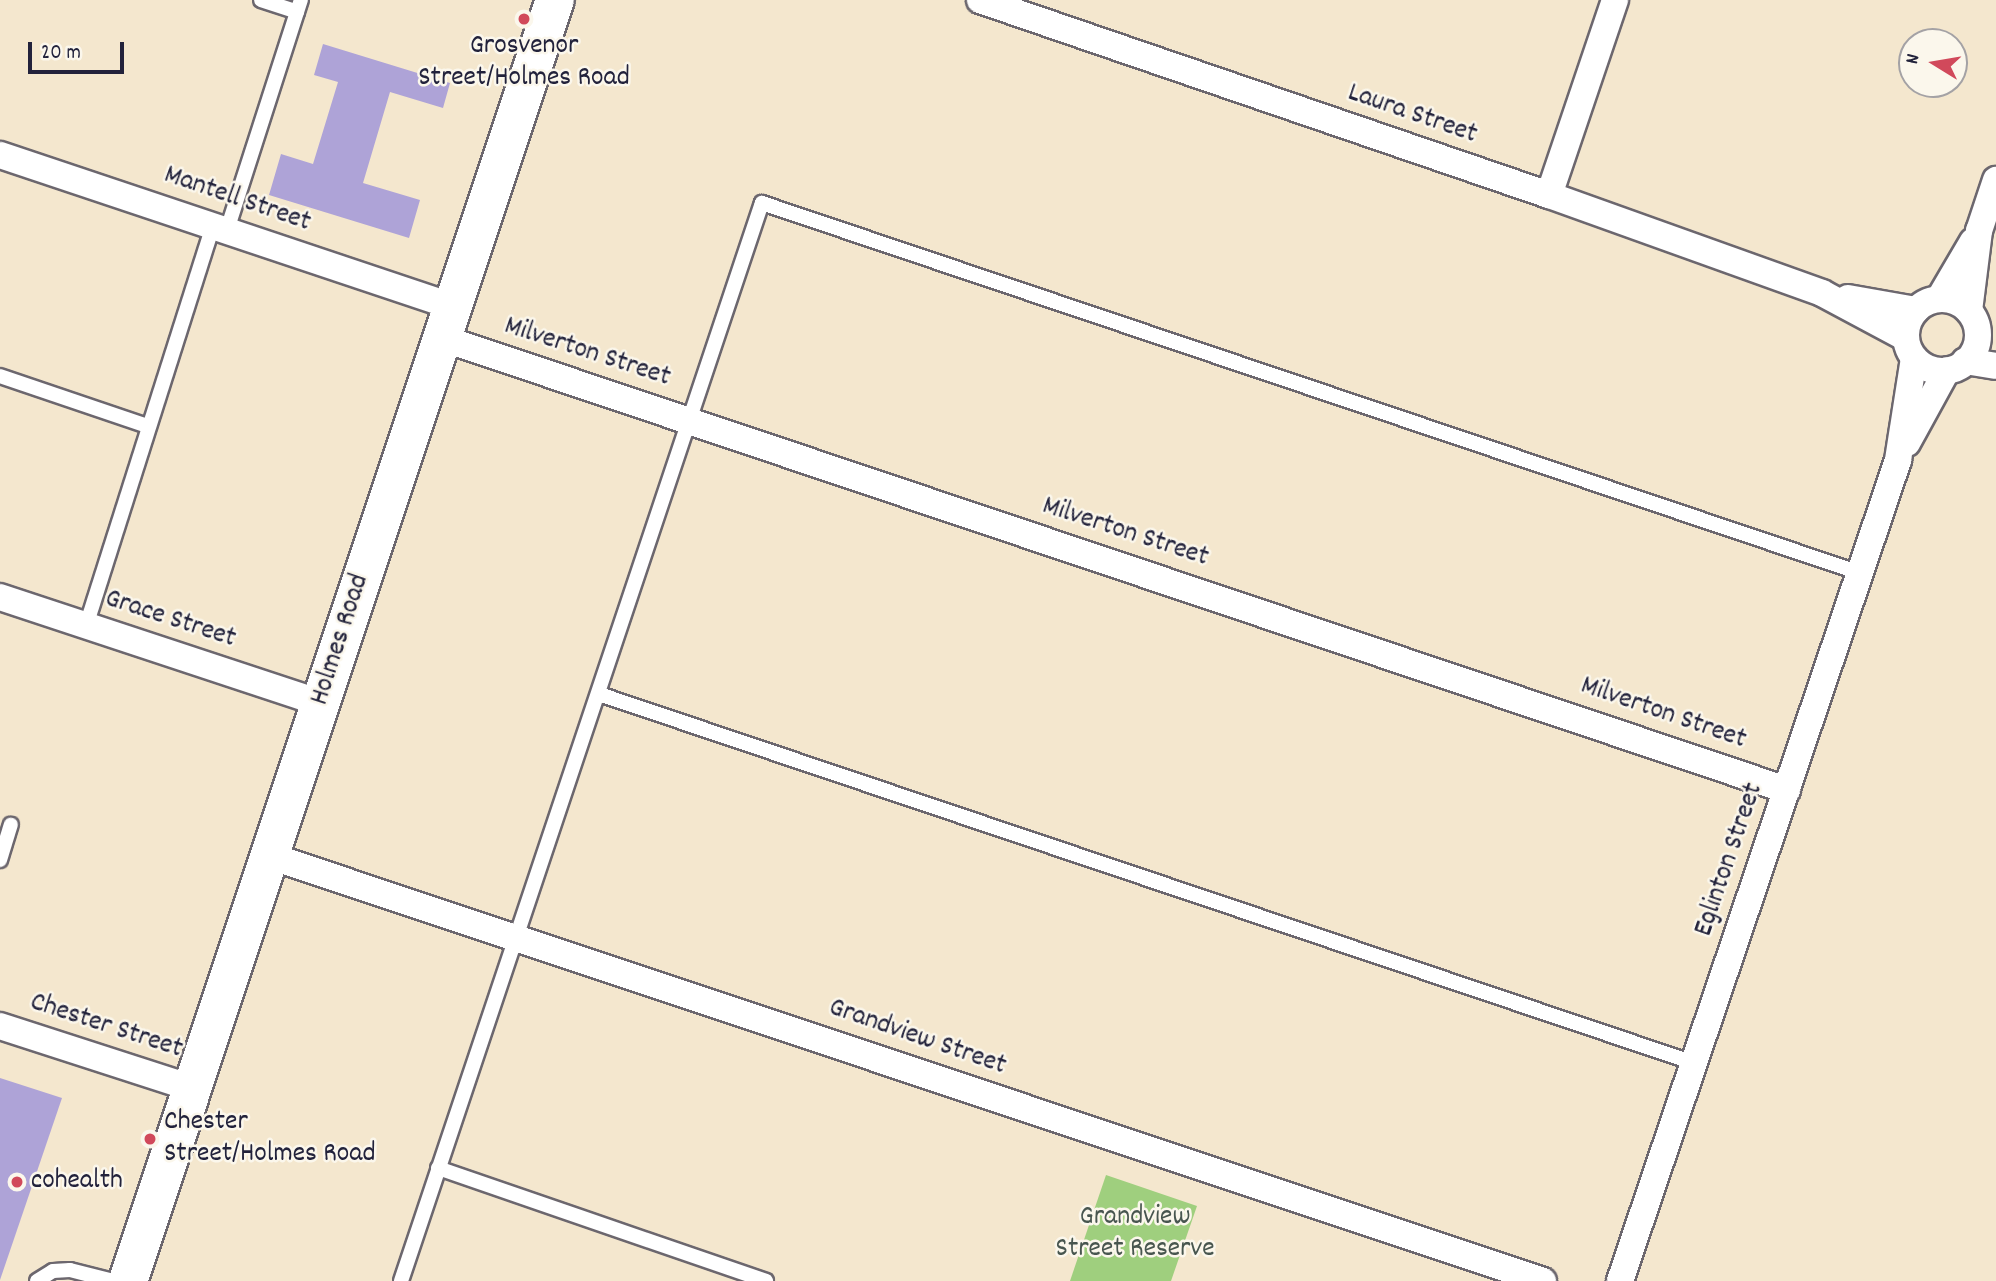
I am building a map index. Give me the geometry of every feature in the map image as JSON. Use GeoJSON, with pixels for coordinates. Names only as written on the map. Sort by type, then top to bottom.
{"type":"FeatureCollection","features":[{"type":"Feature","properties":{"kind":"street","name":"Holmes Road"},"geometry":{"type":"LineString","coordinates":[[128,1281],[555,0]]}},
{"type":"Feature","properties":{"kind":"street","name":"Laura Street"},"geometry":{"type":"LineString","coordinates":[[980,0],[1549,195],[1822,293],[1910,348]]}},
{"type":"Feature","properties":{"kind":"street"},"geometry":{"type":"LineString","coordinates":[[1549,195],[1615,0]]}},
{"type":"Feature","properties":{"kind":"street","name":"Mantell Street"},"geometry":{"type":"LineString","coordinates":[[0,155],[220,228],[448,323]]}},
{"type":"Feature","properties":{"kind":"street"},"geometry":{"type":"LineString","coordinates":[[1996,180],[1979,231],[1927,304],[1910,318],[1910,348],[1923,366],[1996,366]]}},
{"type":"Feature","properties":{"kind":"street"},"geometry":{"type":"LineString","coordinates":[[1956,366],[1977,343],[1981,329],[1979,231]]}},
{"type":"Feature","properties":{"kind":"street","name":"Laura Street"},"geometry":{"type":"LineString","coordinates":[[1822,293],[1927,304]]}},
{"type":"Feature","properties":{"kind":"street"},"geometry":{"type":"LineString","coordinates":[[1927,304],[1950,300],[1981,329]]}},
{"type":"Feature","properties":{"kind":"street","name":"Milverton Street"},"geometry":{"type":"LineString","coordinates":[[448,323],[690,421],[1787,790]]}},
{"type":"Feature","properties":{"kind":"street","name":"Eglinton Street"},"geometry":{"type":"LineString","coordinates":[[1620,1281],[1898,460],[1910,348]]}},
{"type":"Feature","properties":{"kind":"street","name":"Eglinton Street"},"geometry":{"type":"LineString","coordinates":[[1898,460],[1956,366]]}},
{"type":"Feature","properties":{"kind":"street","name":"Grace Street"},"geometry":{"type":"LineString","coordinates":[[0,597],[321,703]]}},
{"type":"Feature","properties":{"kind":"street","name":"Grandview Street"},"geometry":{"type":"LineString","coordinates":[[270,856],[1543,1281]]}},
{"type":"Feature","properties":{"kind":"street","name":"Chester Street"},"geometry":{"type":"LineString","coordinates":[[0,1026],[192,1088]]}},
{"type":"Feature","properties":{"kind":"lane"},"geometry":{"type":"LineString","coordinates":[[86,626],[148,426],[299,6],[261,0]]}},
{"type":"Feature","properties":{"kind":"lane"},"geometry":{"type":"LineString","coordinates":[[401,1281],[762,202],[1860,573]]}},
{"type":"Feature","properties":{"kind":"lane"},"geometry":{"type":"LineString","coordinates":[[0,376],[148,426]]}},
{"type":"Feature","properties":{"kind":"lane"},"geometry":{"type":"LineString","coordinates":[[599,694],[1694,1063]]}},
{"type":"Feature","properties":{"kind":"lane"},"geometry":{"type":"LineString","coordinates":[[0,860],[11,825]]}},
{"type":"Feature","properties":{"kind":"lane"},"geometry":{"type":"LineString","coordinates":[[438,1168],[766,1281]]}},
{"type":"Feature","properties":{"kind":"lane"},"geometry":{"type":"LineString","coordinates":[[37,1281],[53,1271],[70,1270],[113,1281]]}},
{"type":"Feature","properties":{"kind":"green space","name":"Grandview Street Reserve"},"geometry":{"type":"Polygon","coordinates":[[[1106,1175],[1197,1206],[1171,1281],[1070,1281],[1106,1175]]]}},
{"type":"Feature","properties":{"kind":"building"},"geometry":{"type":"Polygon","coordinates":[[[323,44],[450,83],[443,108],[390,92],[363,183],[420,200],[409,238],[269,195],[281,154],[313,164],[338,82],[314,75],[323,44]]]}},
{"type":"Feature","properties":{"kind":"building","name":"cohealth"},"geometry":{"type":"Polygon","coordinates":[[[0,1078],[62,1098],[0,1280],[0,1078]]]}},
{"type":"Feature","properties":{"kind":"place","name":"Grosvenor Street/Holmes Road"},"geometry":{"type":"Point","coordinates":[524,19]}},
{"type":"Feature","properties":{"kind":"place","name":"Chester Street/Holmes Road"},"geometry":{"type":"Point","coordinates":[150,1139]}},
{"type":"Feature","properties":{"kind":"place","name":"cohealth"},"geometry":{"type":"Point","coordinates":[17,1182]}}]}
